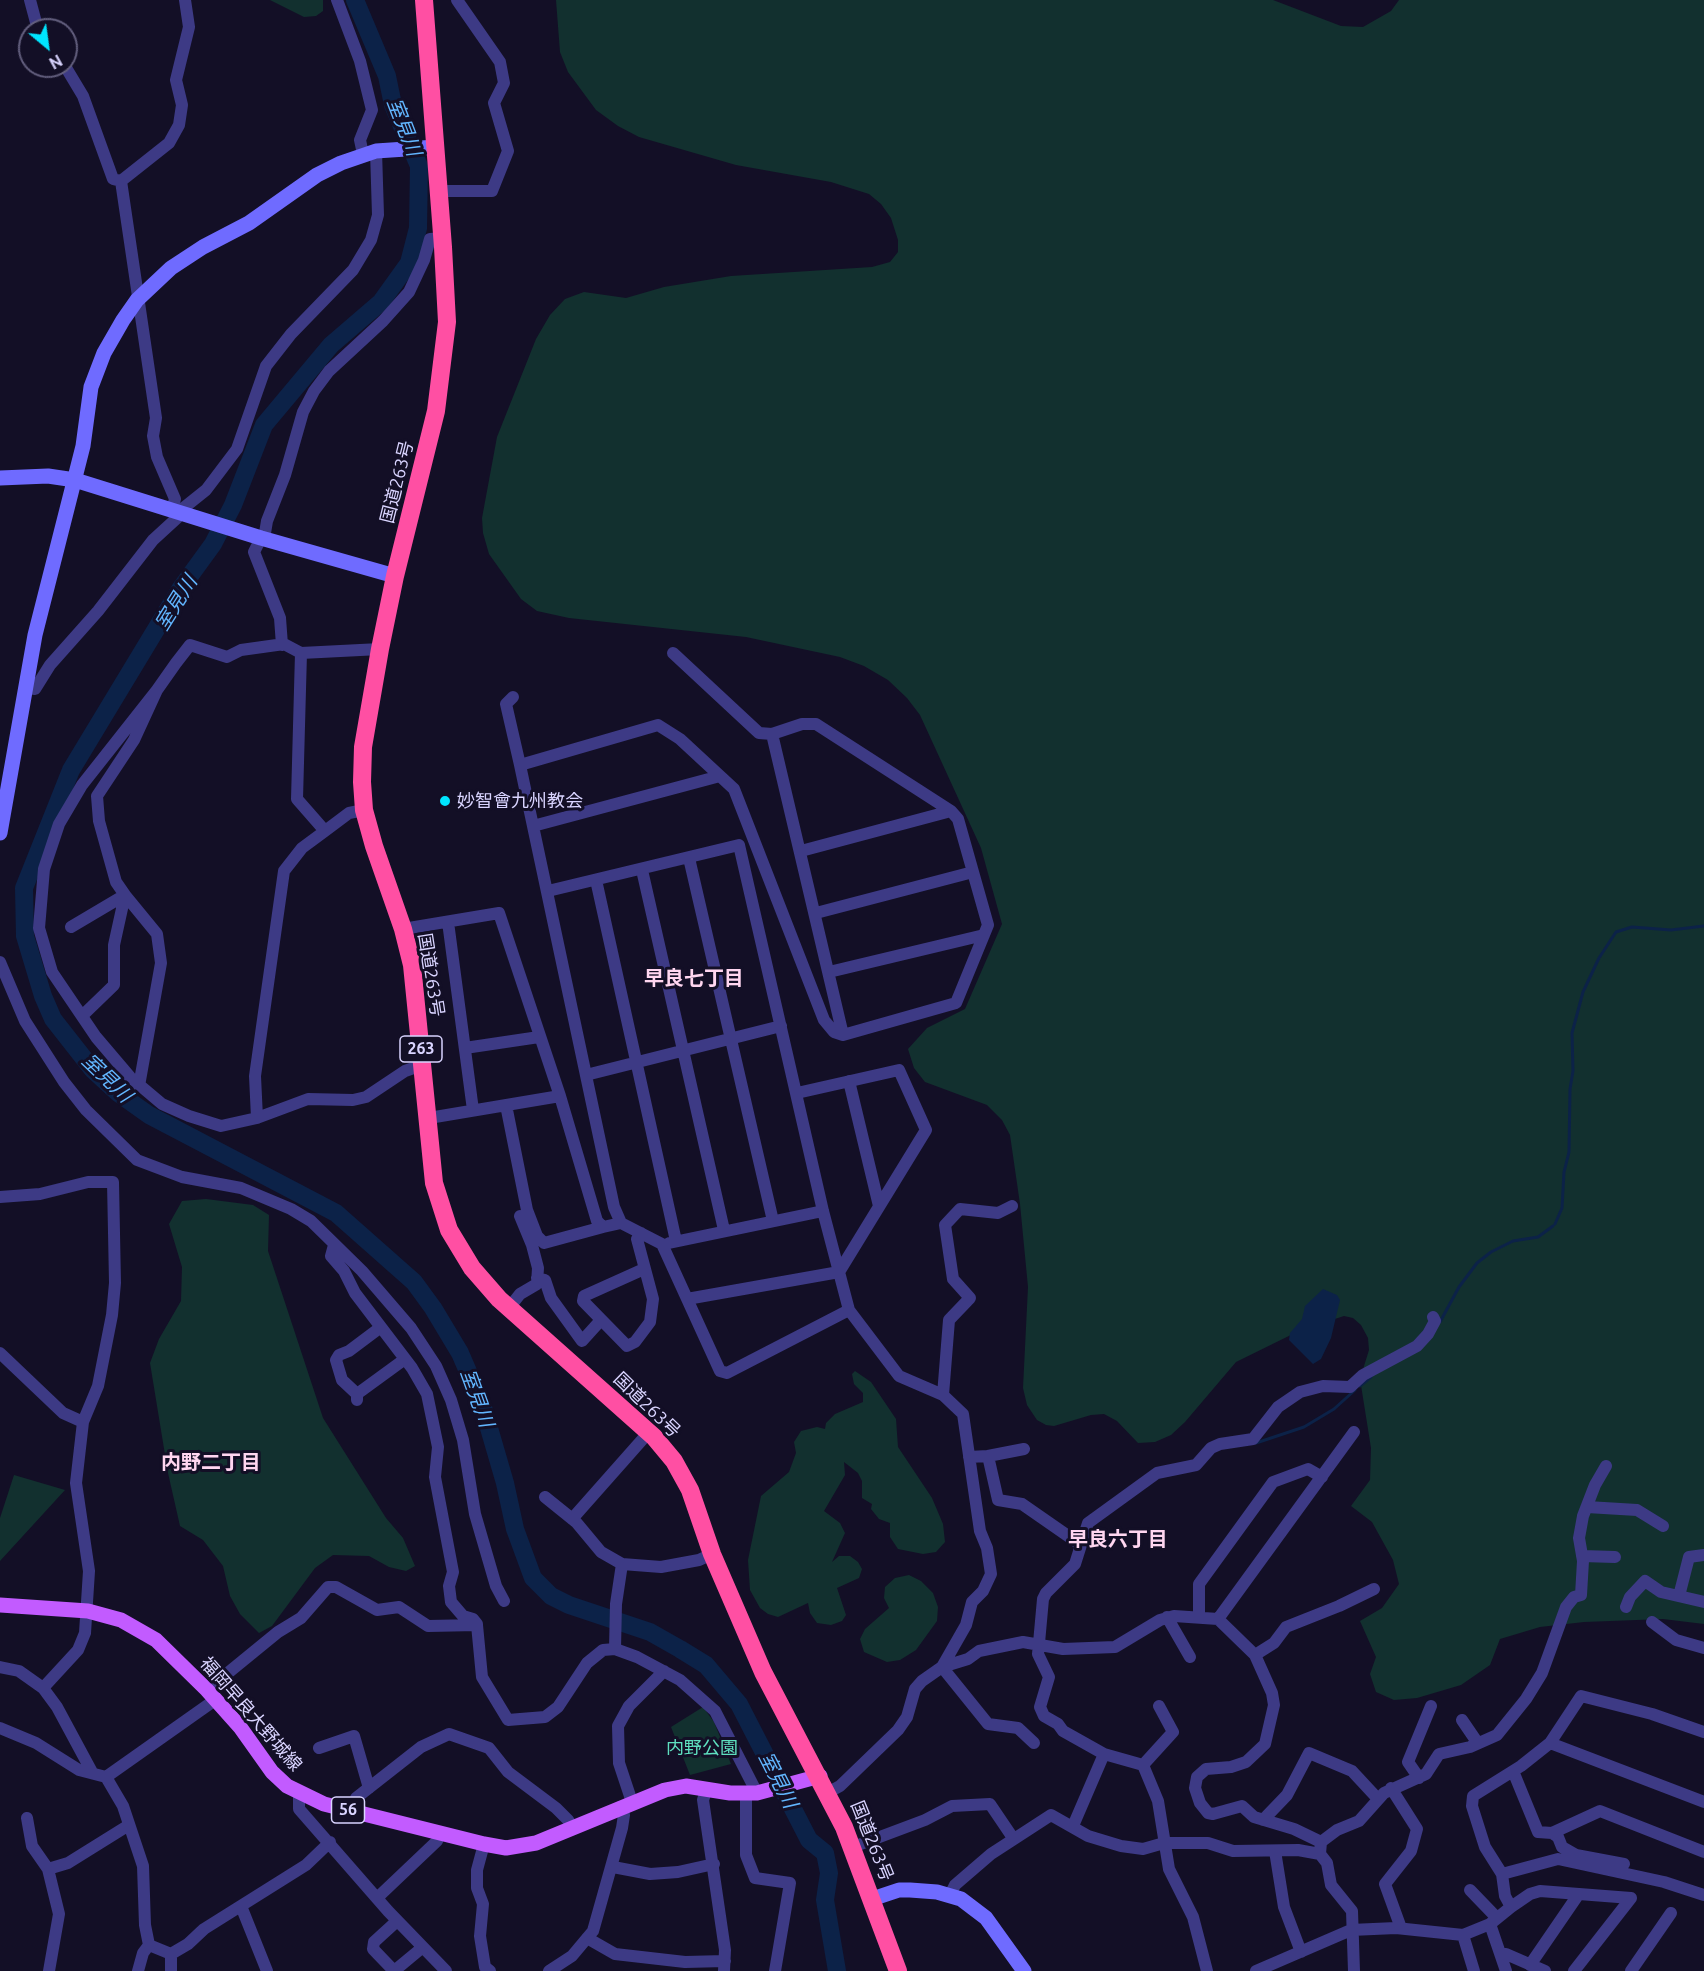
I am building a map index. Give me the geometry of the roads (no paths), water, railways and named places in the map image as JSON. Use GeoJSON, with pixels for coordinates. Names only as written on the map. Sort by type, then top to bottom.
{"type":"FeatureCollection","features":[{"type":"Feature","properties":{"kind":"highway","name":"国道263号"},"geometry":{"type":"LineString","coordinates":[[424,0],[443,238],[447,322],[436,411],[394,576],[363,747],[364,810],[403,929],[412,965],[434,1183],[449,1230],[472,1268],[509,1308],[649,1432],[674,1461],[690,1490],[712,1554],[763,1672],[824,1784],[853,1847],[898,1971]]}},
{"type":"Feature","properties":{"kind":"main road","name":"福岡早良大野城線"},"geometry":{"type":"LineString","coordinates":[[0,1605],[88,1611],[121,1620],[156,1641],[240,1727],[272,1772],[299,1794],[324,1804],[440,1834],[506,1848],[525,1846],[665,1790],[686,1786],[752,1793]]}},
{"type":"Feature","properties":{"kind":"main road","name":"56"},"geometry":{"type":"LineString","coordinates":[[752,1793],[824,1784]]}},
{"type":"Feature","properties":{"kind":"street"},"geometry":{"type":"LineString","coordinates":[[30,0],[35,18]]}},
{"type":"Feature","properties":{"kind":"street"},"geometry":{"type":"LineString","coordinates":[[121,181],[169,143],[179,125],[182,105],[176,80],[189,27],[186,0]]}},
{"type":"Feature","properties":{"kind":"street"},"geometry":{"type":"LineString","coordinates":[[26,688],[35,689],[50,665],[98,611],[176,511],[206,490],[241,443],[266,366],[291,334],[353,270],[371,240],[378,215],[369,153],[360,140],[372,110],[360,61],[337,0]]}},
{"type":"Feature","properties":{"kind":"street"},"geometry":{"type":"LineString","coordinates":[[439,191],[492,191],[508,151],[494,103],[504,83],[500,62],[457,0]]}},
{"type":"Feature","properties":{"kind":"street"},"geometry":{"type":"LineString","coordinates":[[72,78],[82,96],[113,179],[121,181]]}},
{"type":"Feature","properties":{"kind":"street"},"geometry":{"type":"LineString","coordinates":[[0,833],[44,596],[83,446],[90,387],[114,336],[138,300],[171,268],[203,247],[249,224],[317,175],[369,153],[436,147]]}},
{"type":"Feature","properties":{"kind":"street"},"geometry":{"type":"LineString","coordinates":[[121,181],[156,418],[153,436],[157,457],[175,499],[176,511]]}},
{"type":"Feature","properties":{"kind":"street"},"geometry":{"type":"LineString","coordinates":[[282,645],[280,618],[254,552],[262,538],[285,474],[303,412],[314,391],[329,371],[383,321],[409,292],[424,260],[430,239],[443,238]]}},
{"type":"Feature","properties":{"kind":"street"},"geometry":{"type":"LineString","coordinates":[[0,478],[48,476],[75,480],[394,576]]}},
{"type":"Feature","properties":{"kind":"street"},"geometry":{"type":"LineString","coordinates":[[380,649],[301,653],[282,645],[241,650],[227,657],[190,645],[158,690],[82,785],[59,824],[44,869],[39,928],[52,972],[96,1037],[139,1086],[162,1104],[189,1116],[221,1126],[257,1118],[308,1099],[353,1100],[366,1097],[405,1071],[422,1065]]}},
{"type":"Feature","properties":{"kind":"street"},"geometry":{"type":"LineString","coordinates":[[520,765],[658,725],[680,739],[734,789],[824,1020],[834,1032],[843,1035],[956,1003],[988,925],[958,819],[951,812],[816,724],[802,724],[772,734],[759,733],[673,652]]}},
{"type":"Feature","properties":{"kind":"street"},"geometry":{"type":"LineString","coordinates":[[301,653],[297,799],[325,831]]}},
{"type":"Feature","properties":{"kind":"street"},"geometry":{"type":"LineString","coordinates":[[139,1086],[142,1081],[161,963],[157,934],[117,882],[102,830],[97,796],[134,740],[158,690]]}},
{"type":"Feature","properties":{"kind":"street"},"geometry":{"type":"LineString","coordinates":[[513,697],[506,704],[548,891],[614,1207],[621,1223]]}},
{"type":"Feature","properties":{"kind":"street"},"geometry":{"type":"LineString","coordinates":[[772,734],[843,1035]]}},
{"type":"Feature","properties":{"kind":"street"},"geometry":{"type":"LineString","coordinates":[[534,826],[720,776]]}},
{"type":"Feature","properties":{"kind":"street"},"geometry":{"type":"LineString","coordinates":[[257,1118],[255,1076],[284,871],[302,848],[349,813],[364,810]]}},
{"type":"Feature","properties":{"kind":"street"},"geometry":{"type":"LineString","coordinates":[[801,851],[951,812]]}},
{"type":"Feature","properties":{"kind":"street"},"geometry":{"type":"LineString","coordinates":[[548,891],[642,870],[753,841]]}},
{"type":"Feature","properties":{"kind":"street"},"geometry":{"type":"LineString","coordinates":[[739,845],[823,1211],[849,1310],[899,1376],[943,1395],[963,1414],[980,1531],[987,1548],[991,1574],[983,1591],[972,1602],[966,1625],[942,1667],[915,1689],[907,1717],[898,1731],[840,1786],[824,1784]]}},
{"type":"Feature","properties":{"kind":"street"},"geometry":{"type":"LineString","coordinates":[[689,858],[773,1221]]}},
{"type":"Feature","properties":{"kind":"street"},"geometry":{"type":"LineString","coordinates":[[642,870],[724,1230]]}},
{"type":"Feature","properties":{"kind":"street"},"geometry":{"type":"LineString","coordinates":[[816,913],[973,872]]}},
{"type":"Feature","properties":{"kind":"street"},"geometry":{"type":"LineString","coordinates":[[596,880],[676,1241]]}},
{"type":"Feature","properties":{"kind":"street"},"geometry":{"type":"LineString","coordinates":[[71,927],[125,895]]}},
{"type":"Feature","properties":{"kind":"street"},"geometry":{"type":"LineString","coordinates":[[83,1015],[114,985],[114,945],[125,895]]}},
{"type":"Feature","properties":{"kind":"street"},"geometry":{"type":"LineString","coordinates":[[403,929],[499,913],[538,1036],[560,1096],[597,1221],[603,1227]]}},
{"type":"Feature","properties":{"kind":"street"},"geometry":{"type":"LineString","coordinates":[[448,922],[473,1110]]}},
{"type":"Feature","properties":{"kind":"street"},"geometry":{"type":"LineString","coordinates":[[829,972],[984,936]]}},
{"type":"Feature","properties":{"kind":"street"},"geometry":{"type":"LineString","coordinates":[[0,962],[25,1021],[59,1075],[86,1110],[137,1160],[182,1177],[241,1188],[311,1221],[389,1301],[411,1328],[436,1366],[457,1420],[475,1514],[496,1586],[504,1601]]}},
{"type":"Feature","properties":{"kind":"street"},"geometry":{"type":"LineString","coordinates":[[586,1075],[781,1026]]}},
{"type":"Feature","properties":{"kind":"street"},"geometry":{"type":"LineString","coordinates":[[465,1048],[538,1036]]}},
{"type":"Feature","properties":{"kind":"street"},"geometry":{"type":"LineString","coordinates":[[687,1299],[839,1272],[926,1130],[899,1070],[797,1092]]}},
{"type":"Feature","properties":{"kind":"street"},"geometry":{"type":"LineString","coordinates":[[849,1081],[879,1206]]}},
{"type":"Feature","properties":{"kind":"street"},"geometry":{"type":"LineString","coordinates":[[429,1118],[560,1096]]}},
{"type":"Feature","properties":{"kind":"street"},"geometry":{"type":"LineString","coordinates":[[506,1105],[527,1210],[537,1236],[544,1243],[621,1223],[662,1244],[720,1371],[727,1373],[849,1310]]}},
{"type":"Feature","properties":{"kind":"street"},"geometry":{"type":"LineString","coordinates":[[0,1197],[40,1194],[88,1182],[113,1182],[115,1283],[112,1315],[98,1386],[83,1422],[76,1483],[89,1571],[86,1634],[78,1650],[43,1688]]}},
{"type":"Feature","properties":{"kind":"street"},"geometry":{"type":"LineString","coordinates":[[943,1395],[948,1320],[970,1298],[953,1279],[945,1225],[960,1209],[998,1213],[1012,1206]]}},
{"type":"Feature","properties":{"kind":"street"},"geometry":{"type":"LineString","coordinates":[[662,1244],[823,1211]]}},
{"type":"Feature","properties":{"kind":"street"},"geometry":{"type":"LineString","coordinates":[[509,1308],[520,1294],[537,1284],[532,1245],[520,1216]]}},
{"type":"Feature","properties":{"kind":"street"},"geometry":{"type":"LineString","coordinates":[[641,1233],[637,1239],[653,1299],[650,1322],[635,1342],[627,1346],[583,1301],[584,1296],[644,1269]]}},
{"type":"Feature","properties":{"kind":"street"},"geometry":{"type":"LineString","coordinates":[[334,1245],[331,1256],[344,1271],[355,1293],[405,1359],[427,1394],[438,1447],[435,1476],[453,1572],[449,1586],[451,1602],[463,1616],[473,1619],[477,1625],[482,1677],[508,1720],[545,1717],[558,1707],[587,1663],[603,1650],[615,1649],[680,1680],[715,1711],[752,1793],[746,1855],[755,1878],[790,1883],[775,1971]]}},
{"type":"Feature","properties":{"kind":"street"},"geometry":{"type":"LineString","coordinates":[[537,1278],[545,1280],[551,1298],[582,1341],[602,1320]]}},
{"type":"Feature","properties":{"kind":"street"},"geometry":{"type":"LineString","coordinates":[[1208,1971],[1192,1917],[1168,1869],[1155,1789],[1143,1765],[1104,1754],[1063,1731],[1058,1724],[1044,1716],[1040,1707],[1049,1677],[1038,1654],[1046,1593],[1075,1564],[1088,1523],[1157,1473],[1196,1464],[1211,1448],[1220,1444],[1253,1439],[1278,1407],[1300,1392],[1323,1386],[1350,1387],[1363,1375],[1417,1346],[1432,1328],[1435,1321],[1433,1317]]}},
{"type":"Feature","properties":{"kind":"street"},"geometry":{"type":"LineString","coordinates":[[381,1327],[349,1351],[339,1355],[336,1360],[342,1380],[357,1398],[405,1359]]}},
{"type":"Feature","properties":{"kind":"street"},"geometry":{"type":"LineString","coordinates":[[0,1353],[63,1413],[83,1422]]}},
{"type":"Feature","properties":{"kind":"street"},"geometry":{"type":"LineString","coordinates":[[572,1519],[649,1432]]}},
{"type":"Feature","properties":{"kind":"street"},"geometry":{"type":"LineString","coordinates":[[1218,1619],[1354,1432]]}},
{"type":"Feature","properties":{"kind":"street"},"geometry":{"type":"LineString","coordinates":[[969,1457],[1024,1449]]}},
{"type":"Feature","properties":{"kind":"street"},"geometry":{"type":"LineString","coordinates":[[988,1456],[998,1500],[1022,1504],[1081,1545]]}},
{"type":"Feature","properties":{"kind":"street"},"geometry":{"type":"LineString","coordinates":[[950,1895],[955,1885],[1013,1838],[1051,1815],[1088,1836],[1122,1846],[1143,1849],[1164,1843],[1208,1843],[1233,1851],[1320,1848],[1337,1830],[1359,1821],[1378,1798],[1391,1788],[1426,1774],[1439,1754],[1497,1735],[1542,1673],[1566,1607],[1570,1601],[1581,1595],[1582,1556],[1579,1538],[1587,1507],[1606,1466]]}},
{"type":"Feature","properties":{"kind":"street"},"geometry":{"type":"LineString","coordinates":[[1198,1617],[1199,1584],[1273,1482],[1308,1469],[1322,1477]]}},
{"type":"Feature","properties":{"kind":"street"},"geometry":{"type":"LineString","coordinates":[[545,1497],[572,1519],[601,1552],[621,1564],[661,1567],[699,1560],[712,1554]]}},
{"type":"Feature","properties":{"kind":"street"},"geometry":{"type":"LineString","coordinates":[[1587,1507],[1637,1510],[1663,1526]]}},
{"type":"Feature","properties":{"kind":"street"},"geometry":{"type":"LineString","coordinates":[[1582,1556],[1615,1557]]}},
{"type":"Feature","properties":{"kind":"street"},"geometry":{"type":"LineString","coordinates":[[1679,1596],[1689,1557],[1704,1556]]}},
{"type":"Feature","properties":{"kind":"street"},"geometry":{"type":"LineString","coordinates":[[615,1649],[616,1604],[621,1564]]}},
{"type":"Feature","properties":{"kind":"street"},"geometry":{"type":"LineString","coordinates":[[1626,1607],[1630,1597],[1644,1581],[1661,1592],[1704,1602]]}},
{"type":"Feature","properties":{"kind":"street"},"geometry":{"type":"LineString","coordinates":[[106,1777],[211,1695],[278,1632],[302,1618],[328,1587],[336,1587],[377,1610],[399,1607],[428,1626],[477,1625]]}},
{"type":"Feature","properties":{"kind":"street"},"geometry":{"type":"LineString","coordinates":[[1256,1655],[1274,1643],[1286,1627],[1374,1589]]}},
{"type":"Feature","properties":{"kind":"street"},"geometry":{"type":"LineString","coordinates":[[942,1667],[968,1659],[979,1651],[1011,1642],[1063,1649],[1115,1647],[1167,1617],[1218,1619],[1256,1655],[1272,1693],[1274,1705],[1265,1744],[1246,1762],[1231,1767],[1206,1768],[1197,1777],[1195,1788],[1200,1803],[1208,1813],[1242,1806],[1254,1817],[1294,1829],[1320,1848],[1327,1863],[1331,1885],[1352,1911],[1354,1971]]}},
{"type":"Feature","properties":{"kind":"street"},"geometry":{"type":"LineString","coordinates":[[1167,1617],[1190,1657]]}},
{"type":"Feature","properties":{"kind":"street"},"geometry":{"type":"LineString","coordinates":[[1652,1622],[1676,1640],[1704,1648]]}},
{"type":"Feature","properties":{"kind":"street"},"geometry":{"type":"LineString","coordinates":[[0,1667],[19,1671],[43,1688],[57,1707],[92,1772]]}},
{"type":"Feature","properties":{"kind":"street"},"geometry":{"type":"LineString","coordinates":[[942,1667],[988,1724],[1018,1728],[1034,1743]]}},
{"type":"Feature","properties":{"kind":"street"},"geometry":{"type":"LineString","coordinates":[[549,1971],[572,1956],[593,1931],[613,1867],[626,1805],[618,1726],[629,1706],[664,1671]]}},
{"type":"Feature","properties":{"kind":"street"},"geometry":{"type":"LineString","coordinates":[[1511,1906],[1505,1896],[1502,1874],[1485,1847],[1472,1806],[1473,1796],[1513,1771],[1550,1743],[1581,1696],[1652,1714],[1704,1732]]}},
{"type":"Feature","properties":{"kind":"street"},"geometry":{"type":"LineString","coordinates":[[1143,1765],[1173,1732],[1159,1706]]}},
{"type":"Feature","properties":{"kind":"street"},"geometry":{"type":"LineString","coordinates":[[1419,1778],[1408,1762],[1431,1706]]}},
{"type":"Feature","properties":{"kind":"street"},"geometry":{"type":"LineString","coordinates":[[1462,1720],[1477,1742]]}},
{"type":"Feature","properties":{"kind":"street"},"geometry":{"type":"LineString","coordinates":[[0,1728],[36,1743],[79,1770],[106,1777],[115,1790],[143,1866],[145,1925],[149,1945],[143,1953],[138,1971]]}},
{"type":"Feature","properties":{"kind":"street"},"geometry":{"type":"LineString","coordinates":[[354,1812],[356,1798],[421,1747],[449,1734],[489,1748],[508,1772],[556,1808],[573,1828]]}},
{"type":"Feature","properties":{"kind":"street"},"geometry":{"type":"LineString","coordinates":[[319,1748],[354,1736],[369,1788]]}},
{"type":"Feature","properties":{"kind":"street"},"geometry":{"type":"LineString","coordinates":[[1550,1743],[1704,1802]]}},
{"type":"Feature","properties":{"kind":"street"},"geometry":{"type":"LineString","coordinates":[[1263,1820],[1287,1795],[1309,1753],[1352,1771],[1378,1798]]}},
{"type":"Feature","properties":{"kind":"street"},"geometry":{"type":"LineString","coordinates":[[1073,1826],[1104,1754]]}},
{"type":"Feature","properties":{"kind":"street"},"geometry":{"type":"LineString","coordinates":[[1513,1771],[1538,1832],[1552,1833],[1600,1811],[1704,1851]]}},
{"type":"Feature","properties":{"kind":"street"},"geometry":{"type":"LineString","coordinates":[[587,1938],[615,1954],[724,1966],[714,1864],[704,1800],[707,1788]]}},
{"type":"Feature","properties":{"kind":"street"},"geometry":{"type":"LineString","coordinates":[[1391,1788],[1417,1829],[1411,1851],[1384,1884],[1401,1928]]}},
{"type":"Feature","properties":{"kind":"street"},"geometry":{"type":"LineString","coordinates":[[299,1794],[299,1809],[397,1921],[446,1971]]}},
{"type":"Feature","properties":{"kind":"street"},"geometry":{"type":"LineString","coordinates":[[853,1847],[925,1820],[952,1806],[990,1804],[1013,1838]]}},
{"type":"Feature","properties":{"kind":"street"},"geometry":{"type":"LineString","coordinates":[[27,1818],[32,1846],[48,1869],[59,1914],[49,1971]]}},
{"type":"Feature","properties":{"kind":"street"},"geometry":{"type":"LineString","coordinates":[[48,1869],[68,1863],[129,1825]]}},
{"type":"Feature","properties":{"kind":"street"},"geometry":{"type":"LineString","coordinates":[[1552,1833],[1558,1837],[1562,1847],[1576,1855],[1624,1864]]}},
{"type":"Feature","properties":{"kind":"street"},"geometry":{"type":"LineString","coordinates":[[377,1898],[436,1841],[440,1834]]}},
{"type":"Feature","properties":{"kind":"street"},"geometry":{"type":"LineString","coordinates":[[171,1954],[306,1864],[330,1842]]}},
{"type":"Feature","properties":{"kind":"street"},"geometry":{"type":"LineString","coordinates":[[483,1970],[480,1936],[483,1904],[477,1880],[484,1844]]}},
{"type":"Feature","properties":{"kind":"street"},"geometry":{"type":"LineString","coordinates":[[1275,1851],[1284,1907],[1301,1952]]}},
{"type":"Feature","properties":{"kind":"street"},"geometry":{"type":"LineString","coordinates":[[1502,1874],[1558,1859],[1664,1882],[1704,1895]]}},
{"type":"Feature","properties":{"kind":"street"},"geometry":{"type":"LineString","coordinates":[[613,1867],[650,1874],[678,1872],[714,1864]]}},
{"type":"Feature","properties":{"kind":"street"},"geometry":{"type":"LineString","coordinates":[[872,1899],[899,1890],[922,1890],[950,1895],[970,1905],[986,1918],[1024,1971]]}},
{"type":"Feature","properties":{"kind":"street"},"geometry":{"type":"LineString","coordinates":[[1470,1890],[1493,1921],[1506,1971]]}},
{"type":"Feature","properties":{"kind":"street"},"geometry":{"type":"LineString","coordinates":[[1256,1971],[1273,1968],[1301,1952],[1351,1930],[1401,1928],[1463,1935],[1493,1921],[1511,1906],[1540,1891],[1631,1898],[1574,1971]]}},
{"type":"Feature","properties":{"kind":"street"},"geometry":{"type":"LineString","coordinates":[[1530,1965],[1578,1895]]}},
{"type":"Feature","properties":{"kind":"street"},"geometry":{"type":"LineString","coordinates":[[241,1906],[267,1971]]}},
{"type":"Feature","properties":{"kind":"street"},"geometry":{"type":"LineString","coordinates":[[1631,1971],[1671,1913]]}},
{"type":"Feature","properties":{"kind":"street"},"geometry":{"type":"LineString","coordinates":[[397,1921],[374,1942],[373,1949],[394,1971],[423,1947]]}},
{"type":"Feature","properties":{"kind":"street"},"geometry":{"type":"LineString","coordinates":[[1463,1935],[1474,1971]]}},
{"type":"Feature","properties":{"kind":"street"},"geometry":{"type":"LineString","coordinates":[[149,1945],[171,1954]]}},
{"type":"Feature","properties":{"kind":"street"},"geometry":{"type":"LineString","coordinates":[[171,1954],[171,1971]]}},
{"type":"Feature","properties":{"kind":"street"},"geometry":{"type":"LineString","coordinates":[[1501,1955],[1506,1954],[1545,1971]]}},
{"type":"Feature","properties":{"kind":"water"},"geometry":{"type":"Polygon","coordinates":[[[1323,1289],[1337,1295],[1340,1300],[1331,1338],[1321,1359],[1313,1364],[1289,1340],[1290,1333],[1302,1319],[1305,1306],[1323,1289]]]}},
{"type":"Feature","properties":{"kind":"waterway","name":"室見川"},"geometry":{"type":"LineString","coordinates":[[355,0],[387,76],[393,105],[419,166],[418,228],[409,263],[381,302],[331,345],[264,425],[233,505],[213,544],[181,588],[71,770],[24,888],[25,936],[43,996],[53,1019],[93,1070],[118,1093],[149,1115],[336,1213],[414,1282],[433,1308],[460,1353],[482,1404],[505,1483],[515,1529],[533,1578],[551,1596],[569,1605],[650,1632],[680,1649],[706,1665],[739,1704],[809,1840],[825,1853],[829,1873],[825,1900],[837,1971]]}},
{"type":"Feature","properties":{"kind":"waterway"},"geometry":{"type":"LineString","coordinates":[[1555,1224],[1562,1208],[1564,1172],[1569,1152],[1570,1089],[1573,1071],[1572,1033],[1583,992],[1599,958],[1616,932],[1632,927],[1671,930],[1704,926]]}},
{"type":"Feature","properties":{"kind":"waterway"},"geometry":{"type":"LineString","coordinates":[[1440,1322],[1459,1287],[1477,1263],[1491,1252],[1513,1241],[1538,1237],[1553,1226]]}},
{"type":"Feature","properties":{"kind":"waterway"},"geometry":{"type":"LineString","coordinates":[[1360,1386],[1371,1377]]}},
{"type":"Feature","properties":{"kind":"waterway"},"geometry":{"type":"LineString","coordinates":[[1256,1443],[1304,1427],[1334,1409],[1355,1390]]}},
{"type":"Feature","properties":{"kind":"place","name":"妙智會九州教会"},"geometry":{"type":"Point","coordinates":[445,801]}},
{"type":"Feature","properties":{"kind":"district","name":"早良七丁目"},"geometry":{"type":"Point","coordinates":[694,978]}},
{"type":"Feature","properties":{"kind":"district","name":"内野二丁目"},"geometry":{"type":"Point","coordinates":[211,1462]}},
{"type":"Feature","properties":{"kind":"district","name":"早良六丁目"},"geometry":{"type":"Point","coordinates":[1118,1539]}},
{"type":"Feature","properties":{"kind":"park label","name":"内野公園"},"geometry":{"type":"Point","coordinates":[702,1748]}}]}
